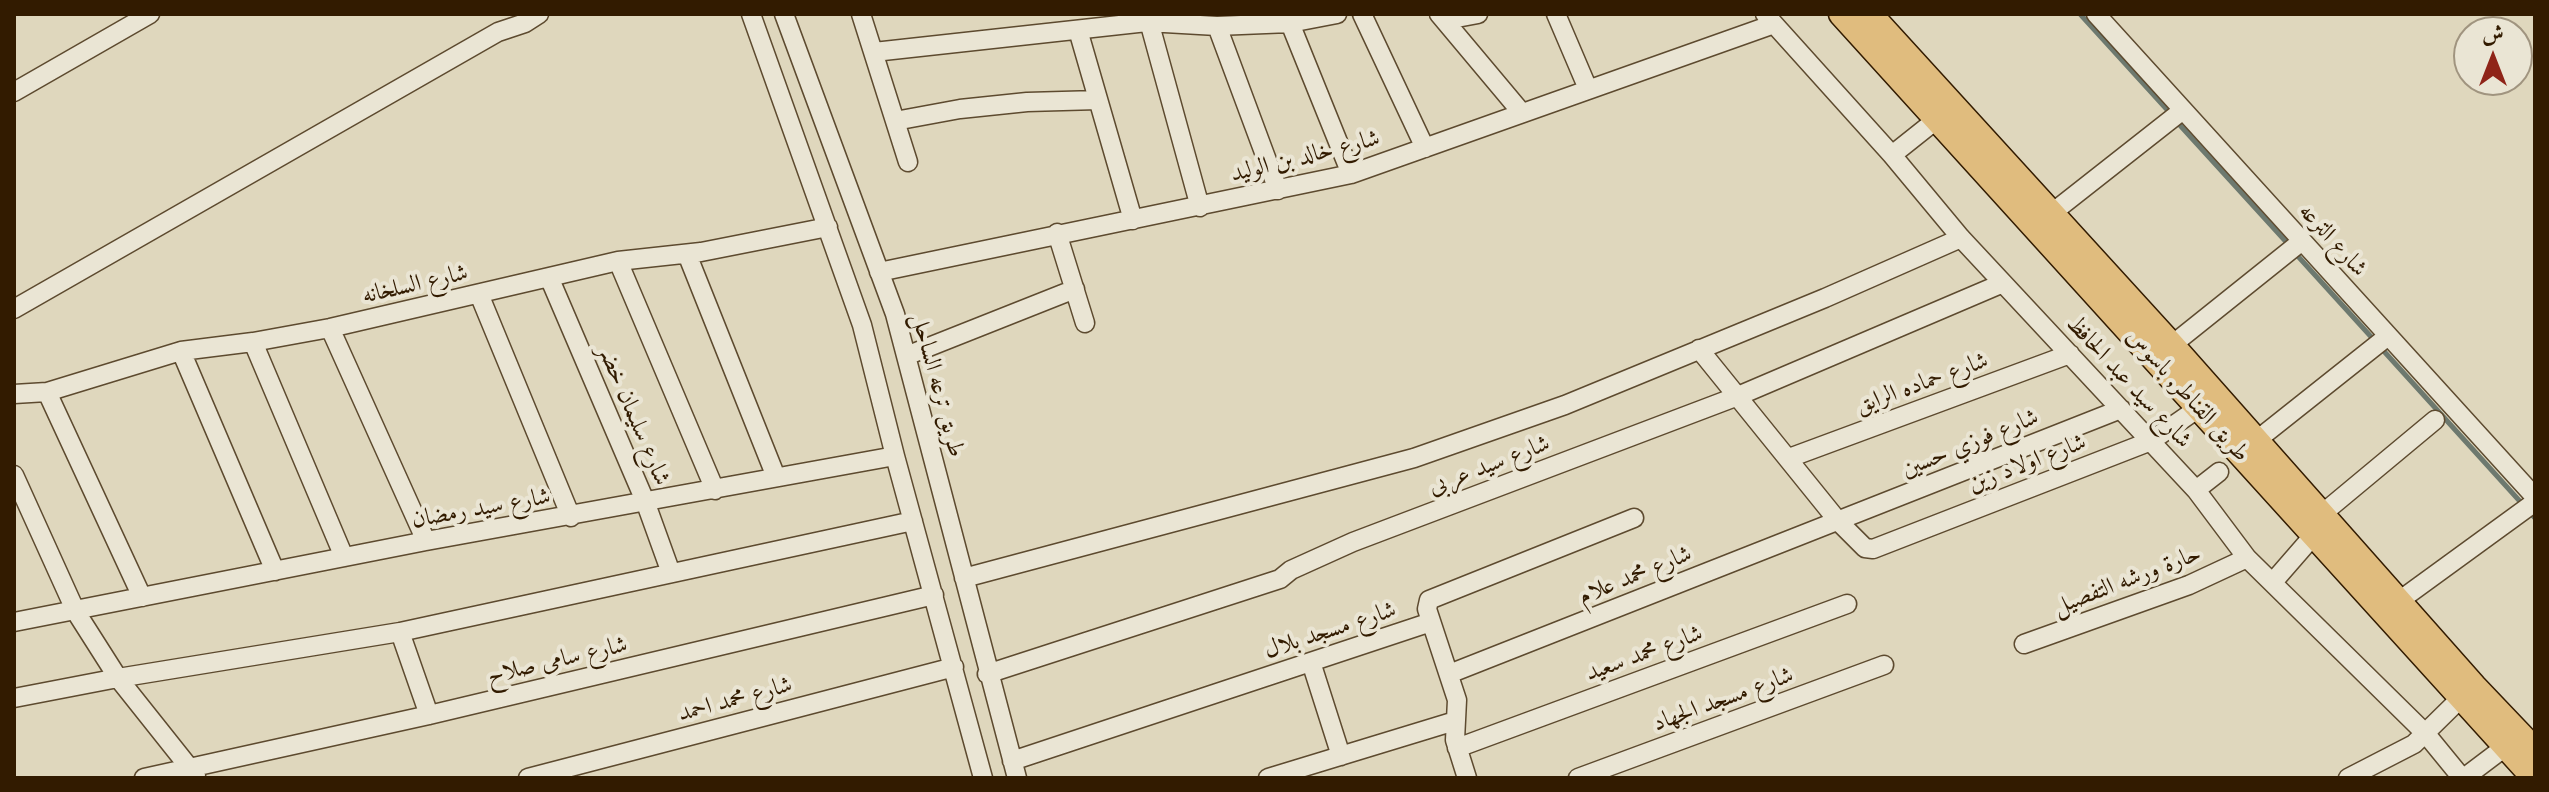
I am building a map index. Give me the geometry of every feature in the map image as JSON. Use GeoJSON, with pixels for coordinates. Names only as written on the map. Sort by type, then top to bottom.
{"type":"FeatureCollection","features":[{"type":"Feature","properties":{"kind":"main road","name":"طريق القناطر, باسوس"},"geometry":{"type":"LineString","coordinates":[[1841,14],[2200,407],[2399,601],[2505,747],[2534,778]]}},
{"type":"Feature","properties":{"kind":"main road","name":"طريق القناطر, باسوس"},"geometry":{"type":"LineString","coordinates":[[1870,14],[2257,440],[2318,525],[2467,692],[2535,750]]}},
{"type":"Feature","properties":{"kind":"street"},"geometry":{"type":"LineString","coordinates":[[14,92],[150,14]]}},
{"type":"Feature","properties":{"kind":"street"},"geometry":{"type":"LineString","coordinates":[[14,309],[498,32],[525,23],[539,14]]}},
{"type":"Feature","properties":{"kind":"street"},"geometry":{"type":"LineString","coordinates":[[751,14],[862,325],[983,778]]}},
{"type":"Feature","properties":{"kind":"street","name":"طريق ترعه الساحل"},"geometry":{"type":"LineString","coordinates":[[784,14],[895,314],[1014,769]]}},
{"type":"Feature","properties":{"kind":"street"},"geometry":{"type":"LineString","coordinates":[[861,14],[908,162]]}},
{"type":"Feature","properties":{"kind":"street"},"geometry":{"type":"LineString","coordinates":[[874,52],[1078,30],[1147,18],[1217,26],[1290,23],[1337,14]]}},
{"type":"Feature","properties":{"kind":"street"},"geometry":{"type":"LineString","coordinates":[[1362,14],[1425,148]]}},
{"type":"Feature","properties":{"kind":"street"},"geometry":{"type":"LineString","coordinates":[[1443,17],[1478,14]]}},
{"type":"Feature","properties":{"kind":"street"},"geometry":{"type":"LineString","coordinates":[[1556,14],[1588,89]]}},
{"type":"Feature","properties":{"kind":"street","name":"شارع الترعه"},"geometry":{"type":"LineString","coordinates":[[2096,14],[2535,500]]}},
{"type":"Feature","properties":{"kind":"street"},"geometry":{"type":"LineString","coordinates":[[1443,17],[1522,113]]}},
{"type":"Feature","properties":{"kind":"street"},"geometry":{"type":"LineString","coordinates":[[1147,18],[1200,207]]}},
{"type":"Feature","properties":{"kind":"street","name":"شارع خالد بن الوليد"},"geometry":{"type":"LineString","coordinates":[[879,272],[1351,174],[1588,89],[1770,19]]}},
{"type":"Feature","properties":{"kind":"street","name":"شارع سيد عبد الحافظ"},"geometry":{"type":"LineString","coordinates":[[1770,19],[1892,155],[1961,238],[2196,490],[2247,558],[2426,734],[2463,778]]}},
{"type":"Feature","properties":{"kind":"street"},"geometry":{"type":"LineString","coordinates":[[1290,23],[1351,174]]}},
{"type":"Feature","properties":{"kind":"street"},"geometry":{"type":"LineString","coordinates":[[1217,26],[1278,190]]}},
{"type":"Feature","properties":{"kind":"street"},"geometry":{"type":"LineString","coordinates":[[1078,30],[1133,220]]}},
{"type":"Feature","properties":{"kind":"street"},"geometry":{"type":"LineString","coordinates":[[895,121],[960,109],[1027,102],[1098,100]]}},
{"type":"Feature","properties":{"kind":"street"},"geometry":{"type":"LineString","coordinates":[[2052,213],[2183,110]]}},
{"type":"Feature","properties":{"kind":"street"},"geometry":{"type":"LineString","coordinates":[[1892,155],[1936,120]]}},
{"type":"Feature","properties":{"kind":"street","name":"شارع السلخانه"},"geometry":{"type":"LineString","coordinates":[[14,394],[47,392],[181,351],[330,328],[618,261],[687,254],[828,227]]}},
{"type":"Feature","properties":{"kind":"street"},"geometry":{"type":"LineString","coordinates":[[1057,233],[1085,323]]}},
{"type":"Feature","properties":{"kind":"street"},"geometry":{"type":"LineString","coordinates":[[964,578],[1414,458],[1565,405],[1825,298],[1961,238]]}},
{"type":"Feature","properties":{"kind":"street"},"geometry":{"type":"LineString","coordinates":[[2172,345],[2302,241]]}},
{"type":"Feature","properties":{"kind":"street"},"geometry":{"type":"LineString","coordinates":[[687,254],[776,477]]}},
{"type":"Feature","properties":{"kind":"street"},"geometry":{"type":"LineString","coordinates":[[618,261],[715,490]]}},
{"type":"Feature","properties":{"kind":"street","name":"شارع سليمان خضر"},"geometry":{"type":"LineString","coordinates":[[549,277],[645,501],[671,573]]}},
{"type":"Feature","properties":{"kind":"street","name":"شارع سيد عربى"},"geometry":{"type":"LineString","coordinates":[[987,674],[1280,579],[1291,570],[1353,542],[1738,396],[2003,283]]}},
{"type":"Feature","properties":{"kind":"street"},"geometry":{"type":"LineString","coordinates":[[906,356],[1075,289]]}},
{"type":"Feature","properties":{"kind":"street"},"geometry":{"type":"LineString","coordinates":[[479,294],[571,517]]}},
{"type":"Feature","properties":{"kind":"street"},"geometry":{"type":"LineString","coordinates":[[330,328],[426,541]]}},
{"type":"Feature","properties":{"kind":"street"},"geometry":{"type":"LineString","coordinates":[[2257,440],[2388,336]]}},
{"type":"Feature","properties":{"kind":"street"},"geometry":{"type":"LineString","coordinates":[[253,342],[344,557]]}},
{"type":"Feature","properties":{"kind":"street"},"geometry":{"type":"LineString","coordinates":[[1699,349],[1838,521]]}},
{"type":"Feature","properties":{"kind":"street"},"geometry":{"type":"LineString","coordinates":[[181,351],[275,571]]}},
{"type":"Feature","properties":{"kind":"street","name":"شارع حماده الرايق"},"geometry":{"type":"LineString","coordinates":[[1789,458],[2070,354]]}},
{"type":"Feature","properties":{"kind":"street"},"geometry":{"type":"LineString","coordinates":[[47,392],[142,597]]}},
{"type":"Feature","properties":{"kind":"street","name":"شارع اولاد زين"},"geometry":{"type":"LineString","coordinates":[[1838,521],[1865,548],[1873,549],[2151,441],[2200,407]]}},
{"type":"Feature","properties":{"kind":"street","name":"شارع فوزي حسين"},"geometry":{"type":"LineString","coordinates":[[1838,521],[2121,409]]}},
{"type":"Feature","properties":{"kind":"street"},"geometry":{"type":"LineString","coordinates":[[2273,582],[2318,525],[2435,420]]}},
{"type":"Feature","properties":{"kind":"street","name":"شارع سيد رمضان"},"geometry":{"type":"LineString","coordinates":[[14,622],[426,541],[895,456]]}},
{"type":"Feature","properties":{"kind":"street"},"geometry":{"type":"LineString","coordinates":[[2196,490],[2219,472]]}},
{"type":"Feature","properties":{"kind":"street"},"geometry":{"type":"LineString","coordinates":[[14,475],[76,612],[118,678],[194,772]]}},
{"type":"Feature","properties":{"kind":"street"},"geometry":{"type":"LineString","coordinates":[[2399,601],[2535,500]]}},
{"type":"Feature","properties":{"kind":"street","name":"شارع مسجد بلال"},"geometry":{"type":"LineString","coordinates":[[1014,769],[1431,622],[1427,609],[1429,600],[1634,518]]}},
{"type":"Feature","properties":{"kind":"street"},"geometry":{"type":"LineString","coordinates":[[14,698],[400,632],[913,521]]}},
{"type":"Feature","properties":{"kind":"street","name":"شارع محمد علام"},"geometry":{"type":"LineString","coordinates":[[1449,674],[1838,521]]}},
{"type":"Feature","properties":{"kind":"street","name":"حارة ورشه التفصيل"},"geometry":{"type":"LineString","coordinates":[[2024,644],[2189,585],[2247,558]]}},
{"type":"Feature","properties":{"kind":"street","name":"شارع سامى صلاح"},"geometry":{"type":"LineString","coordinates":[[144,778],[194,772],[934,595]]}},
{"type":"Feature","properties":{"kind":"street","name":"شارع محمد سعيد"},"geometry":{"type":"LineString","coordinates":[[1457,748],[1847,604]]}},
{"type":"Feature","properties":{"kind":"street"},"geometry":{"type":"LineString","coordinates":[[1431,622],[1458,707],[1455,721],[1457,748],[1467,778]]}},
{"type":"Feature","properties":{"kind":"street"},"geometry":{"type":"LineString","coordinates":[[400,632],[429,715]]}},
{"type":"Feature","properties":{"kind":"street"},"geometry":{"type":"LineString","coordinates":[[1311,662],[1341,756]]}},
{"type":"Feature","properties":{"kind":"street","name":"شارع مسجد الجهاد"},"geometry":{"type":"LineString","coordinates":[[1578,778],[1884,665]]}},
{"type":"Feature","properties":{"kind":"street","name":"شارع محمد احمد"},"geometry":{"type":"LineString","coordinates":[[528,778],[954,667]]}},
{"type":"Feature","properties":{"kind":"street"},"geometry":{"type":"LineString","coordinates":[[2348,778],[2414,744],[2467,692]]}},
{"type":"Feature","properties":{"kind":"street"},"geometry":{"type":"LineString","coordinates":[[1268,778],[1455,721]]}},
{"type":"Feature","properties":{"kind":"street"},"geometry":{"type":"LineString","coordinates":[[2463,778],[2505,747]]}},
{"type":"Feature","properties":{"kind":"waterway"},"geometry":{"type":"LineString","coordinates":[[2080,14],[2171,114]]}},
{"type":"Feature","properties":{"kind":"waterway"},"geometry":{"type":"LineString","coordinates":[[2177,122],[2289,245]]}},
{"type":"Feature","properties":{"kind":"waterway"},"geometry":{"type":"LineString","coordinates":[[2295,253],[2374,340]]}},
{"type":"Feature","properties":{"kind":"waterway"},"geometry":{"type":"LineString","coordinates":[[2381,348],[2535,518]]}}]}
